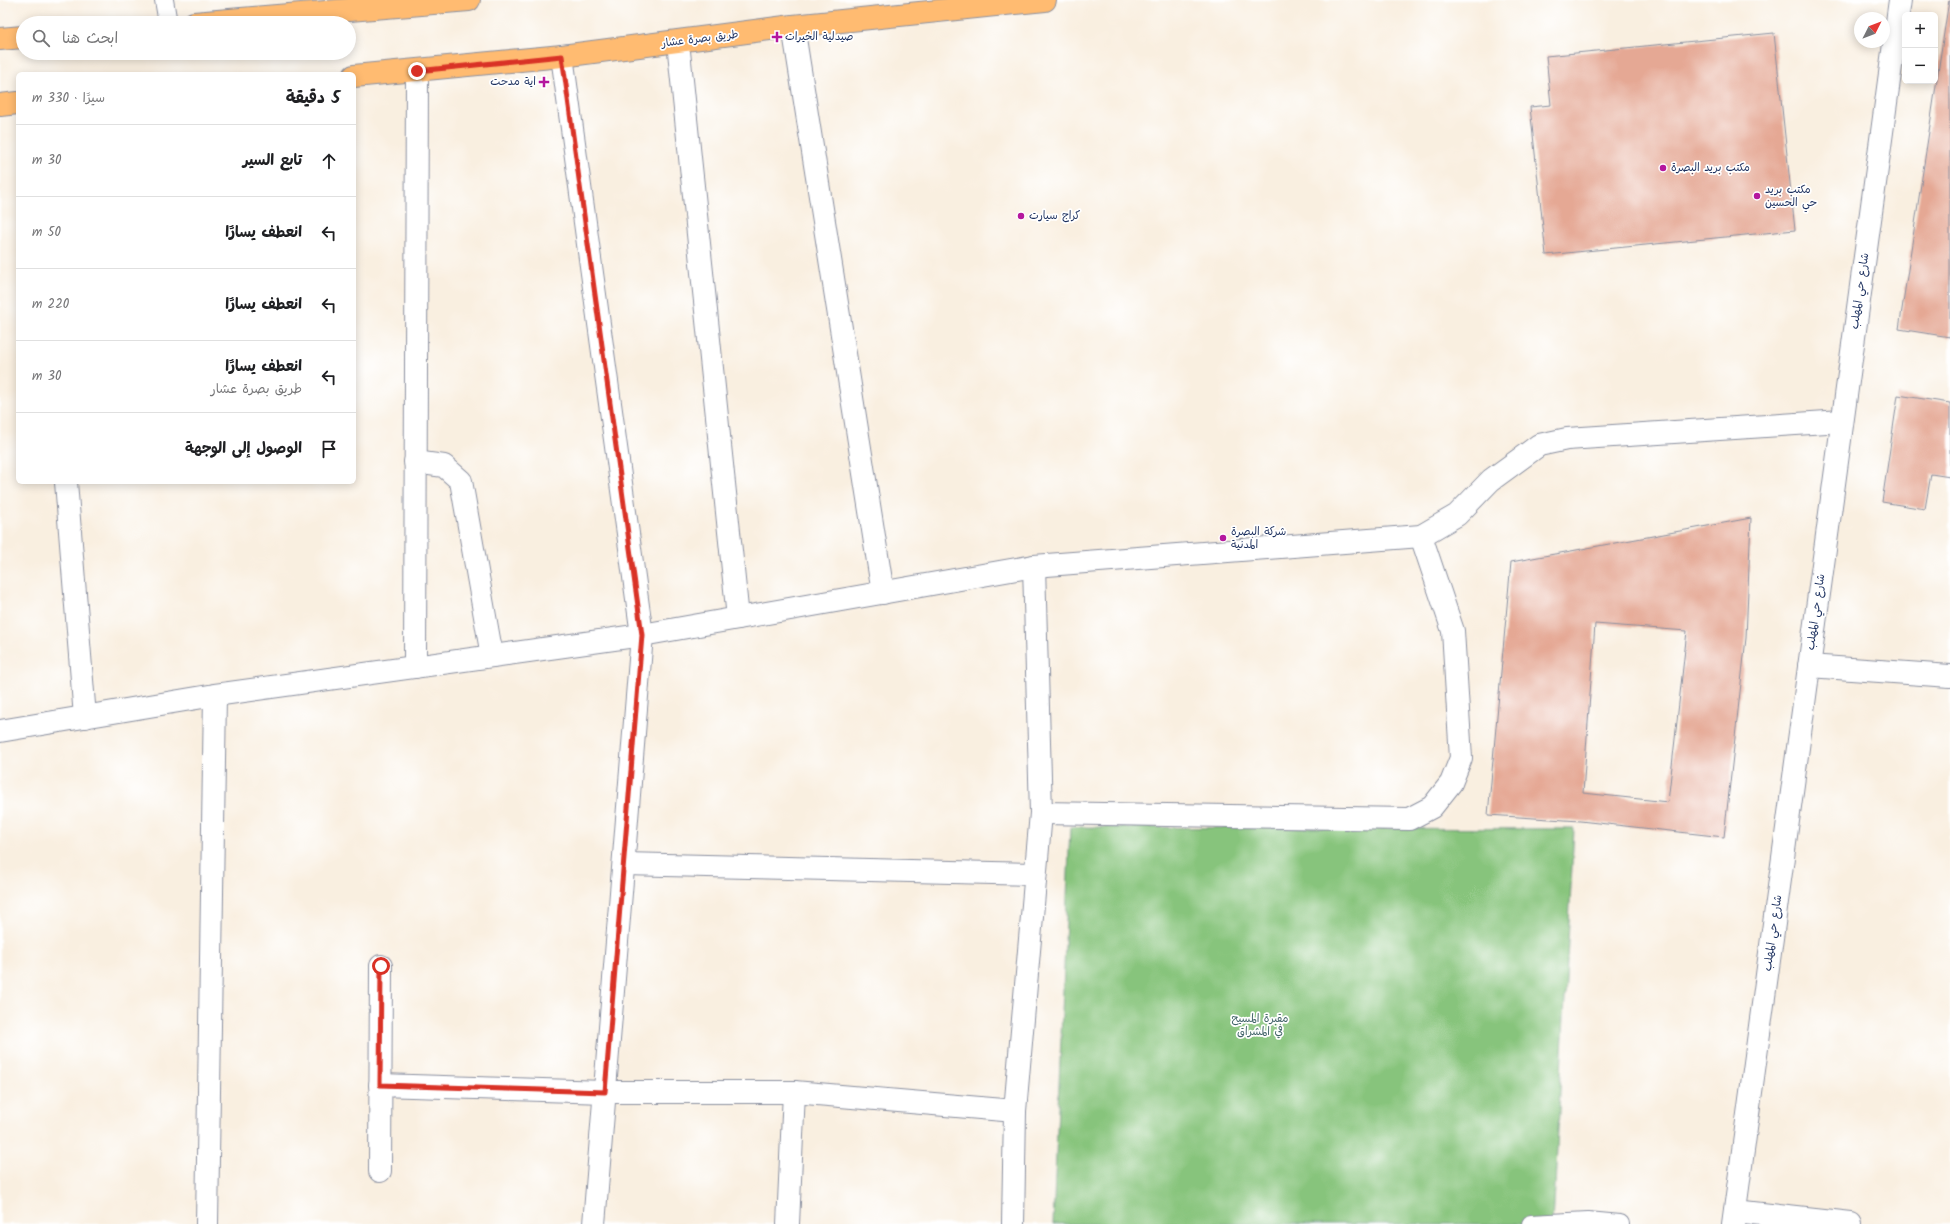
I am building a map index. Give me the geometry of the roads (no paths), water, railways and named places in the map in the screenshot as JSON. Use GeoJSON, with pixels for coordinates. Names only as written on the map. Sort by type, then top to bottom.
{"type":"FeatureCollection","features":[{"type":"Feature","properties":{"kind":"main road"},"geometry":{"type":"LineString","coordinates":[[278,16],[469,0]]}},
{"type":"Feature","properties":{"kind":"main road","name":"طريق بصرة عشار"},"geometry":{"type":"LineString","coordinates":[[356,76],[562,56],[792,26],[1045,0]]}},
{"type":"Feature","properties":{"kind":"main road"},"geometry":{"type":"LineString","coordinates":[[0,39],[16,38]]}},
{"type":"Feature","properties":{"kind":"main road"},"geometry":{"type":"LineString","coordinates":[[0,105],[16,103]]}},
{"type":"Feature","properties":{"kind":"street","name":"شارع حي المهلب"},"geometry":{"type":"LineString","coordinates":[[1734,1217],[1900,0]]}},
{"type":"Feature","properties":{"kind":"street"},"geometry":{"type":"LineString","coordinates":[[792,26],[883,593]]}},
{"type":"Feature","properties":{"kind":"street"},"geometry":{"type":"LineString","coordinates":[[678,42],[738,618]]}},
{"type":"Feature","properties":{"kind":"street"},"geometry":{"type":"LineString","coordinates":[[562,56],[642,635],[594,1224]]}},
{"type":"Feature","properties":{"kind":"street"},"geometry":{"type":"LineString","coordinates":[[415,667],[417,71]]}},
{"type":"Feature","properties":{"kind":"street"},"geometry":{"type":"LineString","coordinates":[[0,731],[215,695],[642,635],[1034,566],[1421,536],[1457,514],[1491,480],[1539,445],[1568,439],[1842,421]]}},
{"type":"Feature","properties":{"kind":"street"},"geometry":{"type":"LineString","coordinates":[[416,462],[444,466],[461,481],[492,656]]}},
{"type":"Feature","properties":{"kind":"street"},"geometry":{"type":"LineString","coordinates":[[66,484],[85,717]]}},
{"type":"Feature","properties":{"kind":"street"},"geometry":{"type":"LineString","coordinates":[[1040,812],[1409,819],[1432,807],[1451,783],[1461,758],[1453,631],[1421,536]]}},
{"type":"Feature","properties":{"kind":"street"},"geometry":{"type":"LineString","coordinates":[[1013,1224],[1015,1111],[1040,812],[1034,566]]}},
{"type":"Feature","properties":{"kind":"street"},"geometry":{"type":"LineString","coordinates":[[1809,666],[1950,676]]}},
{"type":"Feature","properties":{"kind":"street"},"geometry":{"type":"LineString","coordinates":[[207,1224],[215,695]]}},
{"type":"Feature","properties":{"kind":"street"},"geometry":{"type":"LineString","coordinates":[[624,864],[1035,874]]}},
{"type":"Feature","properties":{"kind":"street"},"geometry":{"type":"LineString","coordinates":[[380,1171],[381,966]]}},
{"type":"Feature","properties":{"kind":"street"},"geometry":{"type":"LineString","coordinates":[[380,1085],[605,1092],[794,1092],[1015,1111]]}},
{"type":"Feature","properties":{"kind":"street"},"geometry":{"type":"LineString","coordinates":[[788,1224],[794,1092]]}},
{"type":"Feature","properties":{"kind":"street"},"geometry":{"type":"LineString","coordinates":[[1734,1217],[1851,1224]]}},
{"type":"Feature","properties":{"kind":"lane"},"geometry":{"type":"LineString","coordinates":[[164,0],[167,16]]}},
{"type":"Feature","properties":{"kind":"lane"},"geometry":{"type":"LineString","coordinates":[[1531,1224],[1588,1221],[1620,1224]]}},
{"type":"Feature","properties":{"kind":"place","name":"صيدلية الخيرات"},"geometry":{"type":"Point","coordinates":[777,37]}},
{"type":"Feature","properties":{"kind":"place","name":"اية مدحت"},"geometry":{"type":"Point","coordinates":[544,82]}},
{"type":"Feature","properties":{"kind":"place","name":"مكتب بريد البصرة"},"geometry":{"type":"Point","coordinates":[1663,168]}},
{"type":"Feature","properties":{"kind":"place","name":"مكتب بريد حي الحسين"},"geometry":{"type":"Point","coordinates":[1757,196]}},
{"type":"Feature","properties":{"kind":"place","name":"كراج سيارت"},"geometry":{"type":"Point","coordinates":[1021,216]}},
{"type":"Feature","properties":{"kind":"place","name":"شركة البصرة المدنية"},"geometry":{"type":"Point","coordinates":[1223,538]}},
{"type":"Feature","properties":{"kind":"park label","name":"مقبرة المسيح في المشراق"},"geometry":{"type":"Point","coordinates":[1260,1025]}}]}
